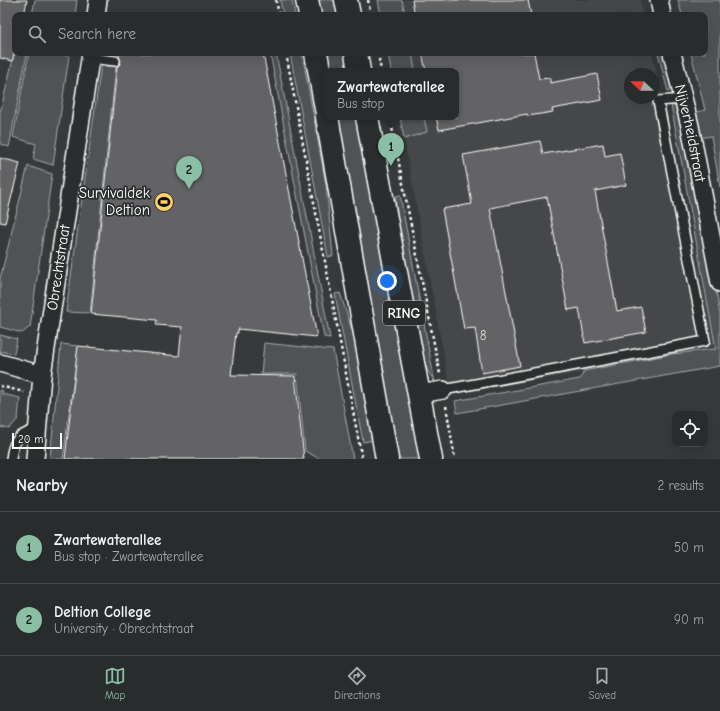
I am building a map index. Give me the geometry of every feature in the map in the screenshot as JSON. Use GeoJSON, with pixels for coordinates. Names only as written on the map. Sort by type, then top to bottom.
{"type":"FeatureCollection","features":[{"type":"Feature","properties":{"kind":"main road"},"geometry":{"type":"LineString","coordinates":[[307,0],[309,12]]}},
{"type":"Feature","properties":{"kind":"main road"},"geometry":{"type":"LineString","coordinates":[[346,0],[348,12]]}},
{"type":"Feature","properties":{"kind":"main road"},"geometry":{"type":"LineString","coordinates":[[317,56],[323,92]]}},
{"type":"Feature","properties":{"kind":"main road"},"geometry":{"type":"LineString","coordinates":[[356,56],[358,68]]}},
{"type":"Feature","properties":{"kind":"main road","name":"RING"},"geometry":{"type":"LineString","coordinates":[[329,120],[387,459]]}},
{"type":"Feature","properties":{"kind":"main road","name":"RING"},"geometry":{"type":"LineString","coordinates":[[369,120],[431,459]]}},
{"type":"Feature","properties":{"kind":"street"},"geometry":{"type":"LineString","coordinates":[[96,12],[98,0]]}},
{"type":"Feature","properties":{"kind":"street"},"geometry":{"type":"LineString","coordinates":[[659,0],[661,12]]}},
{"type":"Feature","properties":{"kind":"street","name":"Obrechtstraat"},"geometry":{"type":"LineString","coordinates":[[35,459],[42,375],[91,56]]}},
{"type":"Feature","properties":{"kind":"street","name":"Nijverheidstraat"},"geometry":{"type":"LineString","coordinates":[[673,56],[683,98],[720,283]]}},
{"type":"Feature","properties":{"kind":"street"},"geometry":{"type":"LineString","coordinates":[[0,363],[42,375]]}},
{"type":"Feature","properties":{"kind":"street"},"geometry":{"type":"LineString","coordinates":[[419,394],[443,390]]}},
{"type":"Feature","properties":{"kind":"lane"},"geometry":{"type":"LineString","coordinates":[[91,56],[115,61]]}},
{"type":"Feature","properties":{"kind":"lane"},"geometry":{"type":"LineString","coordinates":[[443,390],[705,341],[658,101],[683,98]]}},
{"type":"Feature","properties":{"kind":"lane"},"geometry":{"type":"LineString","coordinates":[[11,459],[15,442],[22,434],[37,429]]}},
{"type":"Feature","properties":{"kind":"path"},"geometry":{"type":"LineString","coordinates":[[276,0],[278,12]]}},
{"type":"Feature","properties":{"kind":"path"},"geometry":{"type":"LineString","coordinates":[[368,0],[370,12]]}},
{"type":"Feature","properties":{"kind":"path"},"geometry":{"type":"LineString","coordinates":[[287,56],[362,459]]}},
{"type":"Feature","properties":{"kind":"path"},"geometry":{"type":"LineString","coordinates":[[378,56],[380,68]]}},
{"type":"Feature","properties":{"kind":"path"},"geometry":{"type":"LineString","coordinates":[[391,120],[455,459]]}},
{"type":"Feature","properties":{"kind":"path"},"geometry":{"type":"LineString","coordinates":[[328,280],[336,278]]}},
{"type":"Feature","properties":{"kind":"path"},"geometry":{"type":"LineString","coordinates":[[0,386],[26,392],[25,399]]}},
{"type":"Feature","properties":{"kind":"shaded area"},"geometry":{"type":"Polygon","coordinates":[[[35,0],[77,0],[75,12],[33,12],[35,0]]]}},
{"type":"Feature","properties":{"kind":"shaded area"},"geometry":{"type":"Polygon","coordinates":[[[280,0],[292,0],[294,12],[282,12],[280,0]]]}},
{"type":"Feature","properties":{"kind":"shaded area"},"geometry":{"type":"Polygon","coordinates":[[[309,0],[334,0],[336,12],[311,12],[309,0]]]}},
{"type":"Feature","properties":{"kind":"shaded area"},"geometry":{"type":"Polygon","coordinates":[[[378,0],[402,0],[404,12],[380,12],[378,0]]]}},
{"type":"Feature","properties":{"kind":"shaded area"},"geometry":{"type":"Polygon","coordinates":[[[379,0],[640,0],[642,12],[381,12],[379,0]]]}},
{"type":"Feature","properties":{"kind":"shaded area"},"geometry":{"type":"Polygon","coordinates":[[[678,0],[720,0],[720,187],[711,136],[699,138],[694,113],[705,110],[692,56],[708,56],[708,12],[681,12],[678,0]]]}},
{"type":"Feature","properties":{"kind":"shaded area"},"geometry":{"type":"Polygon","coordinates":[[[14,56],[26,56],[9,147],[0,144],[0,113],[14,56]]]}},
{"type":"Feature","properties":{"kind":"shaded area"},"geometry":{"type":"Polygon","coordinates":[[[28,56],[69,56],[53,165],[33,159],[36,144],[13,137],[28,56]]]}},
{"type":"Feature","properties":{"kind":"shaded area"},"geometry":{"type":"Polygon","coordinates":[[[271,56],[277,56],[330,338],[324,337],[271,56]]]}},
{"type":"Feature","properties":{"kind":"shaded area"},"geometry":{"type":"Polygon","coordinates":[[[291,56],[303,56],[326,185],[333,256],[328,257],[291,56]]]}},
{"type":"Feature","properties":{"kind":"shaded area"},"geometry":{"type":"Polygon","coordinates":[[[320,56],[345,56],[347,68],[325,68],[320,56]]]}},
{"type":"Feature","properties":{"kind":"shaded area"},"geometry":{"type":"Polygon","coordinates":[[[388,56],[412,56],[414,68],[390,68],[388,56]]]}},
{"type":"Feature","properties":{"kind":"shaded area"},"geometry":{"type":"Polygon","coordinates":[[[389,56],[653,56],[655,68],[624,68],[624,104],[660,104],[660,89],[717,349],[451,395],[401,120],[459,120],[459,68],[391,68],[389,56]]]}},
{"type":"Feature","properties":{"kind":"shaded area"},"geometry":{"type":"Polygon","coordinates":[[[659,56],[667,56],[674,84],[668,92],[659,56]]]}},
{"type":"Feature","properties":{"kind":"shaded area"},"geometry":{"type":"Polygon","coordinates":[[[101,66],[116,66],[90,313],[66,312],[101,66]]]}},
{"type":"Feature","properties":{"kind":"shaded area"},"geometry":{"type":"Polygon","coordinates":[[[671,105],[676,107],[678,113],[681,113],[717,295],[720,315],[720,366],[457,413],[455,401],[580,379],[584,371],[672,354],[716,349],[671,105]]]}},
{"type":"Feature","properties":{"kind":"shaded area"},"geometry":{"type":"Polygon","coordinates":[[[332,120],[357,120],[421,459],[396,459],[332,120]]]}},
{"type":"Feature","properties":{"kind":"shaded area"},"geometry":{"type":"Polygon","coordinates":[[[401,120],[425,120],[427,132],[404,139],[401,120]]]}},
{"type":"Feature","properties":{"kind":"shaded area"},"geometry":{"type":"Polygon","coordinates":[[[28,166],[52,174],[30,327],[22,333],[0,327],[0,279],[28,166]]]}},
{"type":"Feature","properties":{"kind":"shaded area"},"geometry":{"type":"Polygon","coordinates":[[[400,195],[435,383],[418,353],[395,230],[396,196],[400,195]]]}},
{"type":"Feature","properties":{"kind":"shaded area"},"geometry":{"type":"Polygon","coordinates":[[[340,293],[355,339],[374,440],[363,442],[335,294],[340,293]]]}},
{"type":"Feature","properties":{"kind":"shaded area"},"geometry":{"type":"Polygon","coordinates":[[[0,335],[17,339],[14,354],[0,351],[0,335]]]}},
{"type":"Feature","properties":{"kind":"shaded area"},"geometry":{"type":"Polygon","coordinates":[[[264,343],[333,350],[353,459],[320,459],[305,451],[297,374],[261,374],[264,343]]]}},
{"type":"Feature","properties":{"kind":"shaded area"},"geometry":{"type":"Polygon","coordinates":[[[61,344],[78,346],[63,459],[50,459],[61,344]]]}},
{"type":"Feature","properties":{"kind":"shaded area"},"geometry":{"type":"Polygon","coordinates":[[[0,390],[3,391],[2,394],[20,398],[18,419],[9,429],[0,427],[0,390]]]}},
{"type":"Feature","properties":{"kind":"building"},"geometry":{"type":"Polygon","coordinates":[[[0,0],[27,0],[25,12],[12,12],[12,56],[14,56],[12,61],[0,58],[0,0]]]}},
{"type":"Feature","properties":{"kind":"building"},"geometry":{"type":"Polygon","coordinates":[[[412,0],[528,0],[530,12],[414,12],[412,0]]]}},
{"type":"Feature","properties":{"kind":"building"},"geometry":{"type":"Polygon","coordinates":[[[119,56],[264,56],[317,337],[238,329],[238,333],[236,333],[231,375],[295,376],[304,459],[65,459],[78,346],[179,356],[182,327],[156,325],[157,320],[91,314],[117,67],[121,61],[119,56]]]}},
{"type":"Feature","properties":{"kind":"building"},"geometry":{"type":"Polygon","coordinates":[[[423,56],[535,56],[539,79],[550,78],[550,83],[597,74],[602,100],[552,109],[553,112],[528,116],[527,114],[439,130],[437,120],[459,120],[459,68],[425,68],[423,56]]]}},
{"type":"Feature","properties":{"kind":"building"},"geometry":{"type":"Polygon","coordinates":[[[540,141],[543,154],[603,144],[605,156],[620,153],[626,185],[595,191],[617,311],[641,307],[646,332],[585,343],[579,308],[568,310],[547,197],[490,208],[520,366],[482,373],[475,328],[464,329],[442,209],[472,204],[463,155],[540,141]]]}},
{"type":"Feature","properties":{"kind":"building"},"geometry":{"type":"Polygon","coordinates":[[[0,158],[20,163],[5,223],[0,222],[0,158]]]}},
{"type":"Feature","properties":{"kind":"place","name":"Zwartewaterallee"},"geometry":{"type":"Point","coordinates":[391,166]}},
{"type":"Feature","properties":{"kind":"place","name":"Deltion College"},"geometry":{"type":"Point","coordinates":[189,189]}},
{"type":"Feature","properties":{"kind":"place","name":"Survivaldek Deltion"},"geometry":{"type":"Point","coordinates":[164,202]}}]}
